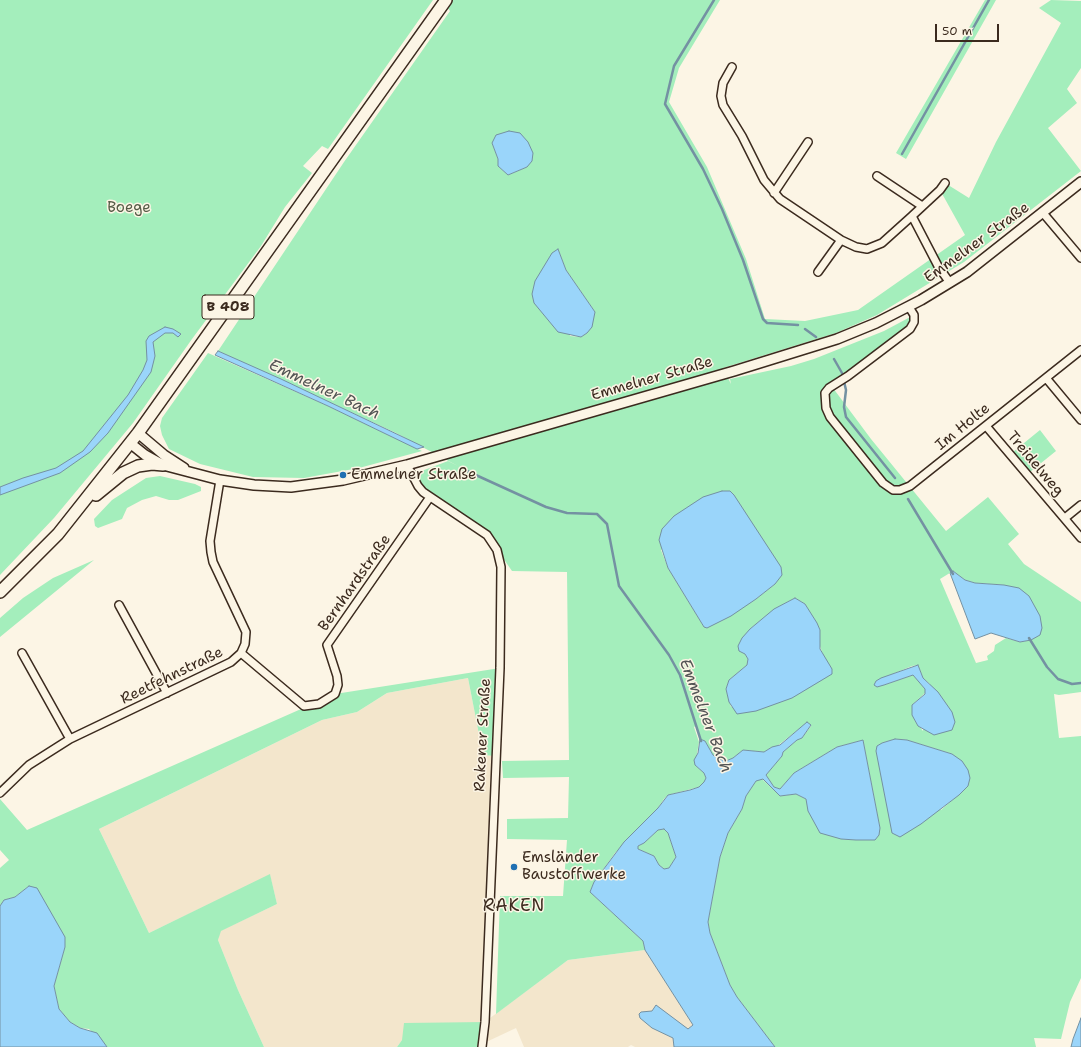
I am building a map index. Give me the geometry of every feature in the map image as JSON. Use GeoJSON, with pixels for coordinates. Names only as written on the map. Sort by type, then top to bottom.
{"type":"FeatureCollection","features":[{"type":"Feature","properties":{"kind":"main road","name":"B 408"},"geometry":{"type":"LineString","coordinates":[[0,592],[66,523],[138,433],[446,0]]}},
{"type":"Feature","properties":{"kind":"main road"},"geometry":{"type":"LineString","coordinates":[[66,523],[103,488],[123,473],[138,466],[152,464],[163,465]]}},
{"type":"Feature","properties":{"kind":"street"},"geometry":{"type":"LineString","coordinates":[[732,67],[723,83],[721,96],[723,105],[742,136],[764,180],[785,204],[841,240],[856,247],[866,249],[875,247],[882,243],[912,216],[940,190],[945,183]]}},
{"type":"Feature","properties":{"kind":"street"},"geometry":{"type":"LineString","coordinates":[[774,193],[808,142]]}},
{"type":"Feature","properties":{"kind":"street"},"geometry":{"type":"LineString","coordinates":[[877,176],[922,206]]}},
{"type":"Feature","properties":{"kind":"street","name":"Emmelner Straße"},"geometry":{"type":"LineString","coordinates":[[130,443],[145,455],[163,465],[220,480],[254,486],[291,487],[343,480],[407,465],[734,371],[837,339],[909,306],[950,283],[1043,213],[1081,182]]}},
{"type":"Feature","properties":{"kind":"street"},"geometry":{"type":"LineString","coordinates":[[1043,213],[1081,258]]}},
{"type":"Feature","properties":{"kind":"street"},"geometry":{"type":"LineString","coordinates":[[912,216],[936,262],[950,283]]}},
{"type":"Feature","properties":{"kind":"street"},"geometry":{"type":"LineString","coordinates":[[818,272],[841,240]]}},
{"type":"Feature","properties":{"kind":"street","name":"Im Holte"},"geometry":{"type":"LineString","coordinates":[[909,306],[914,315],[914,325],[848,376],[829,388],[825,394],[826,408],[830,417],[883,483],[893,490],[900,490],[910,486],[1081,350]]}},
{"type":"Feature","properties":{"kind":"street"},"geometry":{"type":"LineString","coordinates":[[1046,378],[1081,420]]}},
{"type":"Feature","properties":{"kind":"street","name":"Treidelweg"},"geometry":{"type":"LineString","coordinates":[[986,426],[1081,538]]}},
{"type":"Feature","properties":{"kind":"street","name":"Emmelner Straße"},"geometry":{"type":"LineString","coordinates":[[138,433],[164,455],[190,472]]}},
{"type":"Feature","properties":{"kind":"street","name":"Rakener Straße"},"geometry":{"type":"LineString","coordinates":[[407,465],[418,486],[430,497],[487,535],[498,550],[502,567],[500,668],[485,1022],[482,1047]]}},
{"type":"Feature","properties":{"kind":"street","name":"Reetfehnstraße"},"geometry":{"type":"LineString","coordinates":[[0,793],[29,765],[70,739],[232,662],[242,653],[245,644],[246,632],[213,562],[211,552],[210,541],[220,480]]}},
{"type":"Feature","properties":{"kind":"street","name":"Bernhardstraße"},"geometry":{"type":"LineString","coordinates":[[242,653],[304,706],[319,704],[334,694],[338,685],[337,676],[327,645],[430,497]]}},
{"type":"Feature","properties":{"kind":"street","name":"Treidelweg"},"geometry":{"type":"LineString","coordinates":[[1065,518],[1081,505]]}},
{"type":"Feature","properties":{"kind":"street"},"geometry":{"type":"LineString","coordinates":[[119,605],[167,693]]}},
{"type":"Feature","properties":{"kind":"street"},"geometry":{"type":"LineString","coordinates":[[22,653],[70,739]]}},
{"type":"Feature","properties":{"kind":"shaded area"},"geometry":{"type":"Polygon","coordinates":[[[468,678],[483,755],[495,756],[486,1021],[568,960],[645,950],[693,1025],[688,1029],[652,1028],[673,1038],[674,1047],[635,1047],[631,1045],[628,1047],[524,1047],[516,1028],[482,1044],[402,1040],[397,1047],[264,1047],[238,990],[218,940],[220,931],[277,904],[270,875],[149,933],[99,829],[322,720],[357,712],[387,693],[468,678]]]}},
{"type":"Feature","properties":{"kind":"green space","name":"Boege"},"geometry":{"type":"Polygon","coordinates":[[[0,0],[433,0],[328,149],[322,146],[303,166],[312,173],[285,207],[261,246],[192,339],[133,423],[54,518],[0,575],[0,0]]]}},
{"type":"Feature","properties":{"kind":"green space"},"geometry":{"type":"Polygon","coordinates":[[[441,0],[720,0],[679,68],[669,102],[707,167],[746,259],[765,319],[805,321],[858,310],[965,235],[940,190],[945,183],[969,198],[996,142],[1061,23],[1039,8],[1051,0],[1081,1],[1081,68],[1067,89],[1077,103],[1048,128],[1081,171],[964,262],[877,315],[836,333],[723,368],[731,384],[730,379],[791,366],[814,359],[884,331],[914,315],[914,322],[830,384],[871,439],[946,531],[988,497],[1019,534],[1008,544],[1024,564],[1081,602],[1081,692],[1059,695],[1054,694],[1059,738],[1081,736],[1081,978],[1070,1002],[1061,1039],[1034,1038],[1036,1047],[775,1047],[737,997],[730,985],[710,933],[708,922],[720,857],[728,833],[742,809],[746,796],[756,781],[761,778],[780,796],[796,794],[806,799],[811,815],[841,839],[874,840],[880,828],[863,740],[837,747],[794,773],[780,789],[774,787],[766,775],[782,756],[783,752],[797,740],[802,738],[811,726],[804,725],[776,747],[772,747],[764,752],[743,750],[733,758],[726,761],[713,755],[705,741],[700,739],[696,726],[694,727],[699,742],[695,765],[704,773],[706,778],[705,782],[699,787],[668,795],[658,808],[615,853],[594,882],[590,892],[643,941],[645,950],[568,960],[496,1014],[500,896],[563,896],[567,840],[507,839],[507,819],[568,818],[569,777],[503,778],[502,761],[569,760],[567,572],[512,571],[487,535],[430,497],[411,475],[448,461],[458,466],[396,433],[218,351],[344,162],[450,11],[441,0]],[[492,143],[498,159],[498,166],[508,175],[527,167],[492,143]],[[558,249],[570,336],[581,337],[587,333],[595,312],[566,270],[558,249]],[[730,491],[661,550],[668,568],[704,627],[756,599],[775,584],[782,571],[730,491]],[[953,571],[940,579],[976,663],[988,660],[987,656],[994,651],[995,645],[1006,638],[1020,642],[1031,640],[1004,585],[975,583],[965,580],[953,571]],[[795,598],[775,609],[750,629],[745,654],[748,659],[747,665],[729,680],[726,689],[731,707],[823,655],[819,643],[820,630],[805,604],[795,598]],[[918,665],[912,666],[876,681],[884,685],[913,675],[917,679],[925,689],[925,693],[912,705],[915,721],[923,731],[930,684],[923,678],[918,665]],[[895,739],[882,743],[941,810],[968,786],[952,754],[907,740],[895,739]]]}},
{"type":"Feature","properties":{"kind":"green space"},"geometry":{"type":"Polygon","coordinates":[[[985,0],[996,0],[906,159],[896,153],[985,0]]]}},
{"type":"Feature","properties":{"kind":"green space"},"geometry":{"type":"Polygon","coordinates":[[[208,353],[328,406],[422,451],[359,468],[304,478],[253,477],[200,464],[169,449],[162,435],[160,426],[162,418],[208,353]]]}},
{"type":"Feature","properties":{"kind":"green space"},"geometry":{"type":"Polygon","coordinates":[[[1040,430],[1056,451],[1030,472],[1013,452],[1040,430]]]}},
{"type":"Feature","properties":{"kind":"green space"},"geometry":{"type":"Polygon","coordinates":[[[160,476],[195,484],[201,487],[201,491],[178,500],[169,500],[156,496],[142,500],[127,508],[122,519],[98,528],[95,526],[94,519],[112,500],[146,478],[160,476]]]}},
{"type":"Feature","properties":{"kind":"green space"},"geometry":{"type":"Polygon","coordinates":[[[94,560],[0,637],[0,618],[23,598],[53,578],[94,560]]]}},
{"type":"Feature","properties":{"kind":"green space"},"geometry":{"type":"Polygon","coordinates":[[[500,668],[495,756],[483,755],[468,678],[387,693],[357,712],[322,720],[99,829],[149,933],[270,874],[277,904],[221,931],[218,940],[238,990],[264,1047],[107,1047],[89,1029],[80,1028],[70,1022],[59,1009],[54,986],[65,947],[29,886],[15,897],[4,900],[0,906],[0,868],[9,860],[0,850],[0,799],[27,830],[335,694],[500,668]]]}},
{"type":"Feature","properties":{"kind":"green space"},"geometry":{"type":"Polygon","coordinates":[[[664,829],[668,833],[676,857],[669,868],[664,869],[659,865],[654,856],[638,849],[638,846],[644,843],[658,830],[664,829]]]}},
{"type":"Feature","properties":{"kind":"green space"},"geometry":{"type":"Polygon","coordinates":[[[485,1022],[482,1047],[397,1047],[402,1040],[404,1023],[485,1022]]]}},
{"type":"Feature","properties":{"kind":"water"},"geometry":{"type":"Polygon","coordinates":[[[509,131],[520,133],[528,142],[533,153],[532,161],[527,167],[508,175],[498,166],[498,159],[492,143],[496,135],[509,131]]]}},
{"type":"Feature","properties":{"kind":"water"},"geometry":{"type":"Polygon","coordinates":[[[558,249],[566,270],[595,312],[592,327],[581,337],[558,332],[534,303],[532,294],[535,281],[552,253],[558,249]]]}},
{"type":"Feature","properties":{"kind":"water"},"geometry":{"type":"Polygon","coordinates":[[[165,327],[173,329],[181,334],[178,337],[173,333],[165,333],[153,342],[155,356],[151,372],[108,433],[90,452],[60,473],[0,495],[0,487],[56,468],[83,451],[128,395],[143,370],[147,360],[146,341],[149,336],[165,327]]]}},
{"type":"Feature","properties":{"kind":"water"},"geometry":{"type":"Polygon","coordinates":[[[218,351],[281,379],[424,447],[417,449],[328,406],[215,355],[218,351]]]}},
{"type":"Feature","properties":{"kind":"water"},"geometry":{"type":"Polygon","coordinates":[[[722,491],[730,491],[734,495],[781,567],[782,575],[775,584],[756,599],[731,616],[707,628],[704,627],[668,568],[659,540],[662,529],[674,516],[703,497],[722,491]]]}},
{"type":"Feature","properties":{"kind":"water"},"geometry":{"type":"Polygon","coordinates":[[[953,571],[965,580],[975,583],[1004,585],[1019,588],[1029,596],[1040,616],[1042,628],[1040,635],[1031,640],[1020,642],[991,633],[975,639],[950,573],[953,571]]]}},
{"type":"Feature","properties":{"kind":"water"},"geometry":{"type":"Polygon","coordinates":[[[795,598],[805,604],[817,623],[820,630],[820,649],[832,669],[832,674],[792,698],[756,711],[737,714],[729,702],[726,689],[729,680],[747,665],[748,659],[745,654],[739,651],[738,646],[742,638],[750,629],[774,609],[795,598]]]}},
{"type":"Feature","properties":{"kind":"water"},"geometry":{"type":"Polygon","coordinates":[[[918,665],[923,678],[938,692],[952,712],[955,722],[952,730],[934,735],[918,726],[912,715],[912,705],[925,694],[925,689],[913,675],[877,687],[874,685],[876,681],[881,678],[918,665]]]}},
{"type":"Feature","properties":{"kind":"water"},"geometry":{"type":"Polygon","coordinates":[[[807,722],[811,725],[802,738],[797,740],[783,752],[782,756],[766,775],[774,787],[780,789],[794,773],[837,747],[863,740],[880,828],[879,835],[875,840],[856,840],[841,839],[820,833],[808,811],[806,799],[796,794],[780,796],[763,779],[756,781],[746,796],[742,809],[728,833],[720,857],[708,922],[710,933],[730,985],[737,997],[775,1047],[674,1047],[673,1038],[652,1028],[640,1018],[639,1014],[641,1012],[652,1011],[656,1005],[688,1029],[693,1025],[645,950],[643,941],[590,892],[594,882],[624,842],[658,808],[668,795],[699,787],[704,782],[706,778],[704,773],[695,765],[694,760],[698,753],[700,739],[705,741],[713,755],[726,761],[733,758],[743,750],[764,752],[772,747],[780,745],[807,722]],[[664,829],[658,830],[644,843],[638,846],[638,849],[654,856],[659,865],[664,869],[669,868],[676,857],[668,833],[664,829]]]}},
{"type":"Feature","properties":{"kind":"water"},"geometry":{"type":"Polygon","coordinates":[[[895,739],[907,740],[952,754],[962,761],[968,770],[970,778],[968,786],[959,795],[921,824],[900,837],[892,833],[876,751],[877,746],[895,739]]]}},
{"type":"Feature","properties":{"kind":"water"},"geometry":{"type":"Polygon","coordinates":[[[29,886],[37,888],[65,937],[65,947],[54,986],[59,1009],[70,1022],[80,1028],[97,1033],[107,1047],[0,1047],[0,906],[4,900],[15,897],[29,886]]]}},
{"type":"Feature","properties":{"kind":"water"},"geometry":{"type":"Polygon","coordinates":[[[1081,1018],[1081,1047],[1071,1047],[1073,1039],[1081,1018]]]}},
{"type":"Feature","properties":{"kind":"waterway"},"geometry":{"type":"LineString","coordinates":[[714,0],[674,66],[665,104],[703,169],[722,209],[743,260],[763,319],[767,323],[798,325]]}},
{"type":"Feature","properties":{"kind":"waterway"},"geometry":{"type":"LineString","coordinates":[[902,154],[989,0]]}},
{"type":"Feature","properties":{"kind":"waterway"},"geometry":{"type":"LineString","coordinates":[[805,329],[816,337]]}},
{"type":"Feature","properties":{"kind":"waterway"},"geometry":{"type":"LineString","coordinates":[[834,359],[842,373],[846,390],[844,407],[846,417],[895,478]]}},
{"type":"Feature","properties":{"kind":"waterway","name":"Emmelner Bach"},"geometry":{"type":"LineString","coordinates":[[467,471],[546,507],[567,513],[597,514],[607,524],[619,586],[669,655],[680,675],[701,741]]}},
{"type":"Feature","properties":{"kind":"waterway"},"geometry":{"type":"LineString","coordinates":[[908,499],[953,574]]}},
{"type":"Feature","properties":{"kind":"waterway"},"geometry":{"type":"LineString","coordinates":[[1029,638],[1047,667],[1058,679],[1072,684],[1081,683]]}},
{"type":"Feature","properties":{"kind":"place","name":"Emmelner Straße"},"geometry":{"type":"Point","coordinates":[343,475]}},
{"type":"Feature","properties":{"kind":"place","name":"Emsländer Baustoffwerke"},"geometry":{"type":"Point","coordinates":[514,867]}},
{"type":"Feature","properties":{"kind":"district","name":"RAKEN"},"geometry":{"type":"Point","coordinates":[514,907]}}]}
